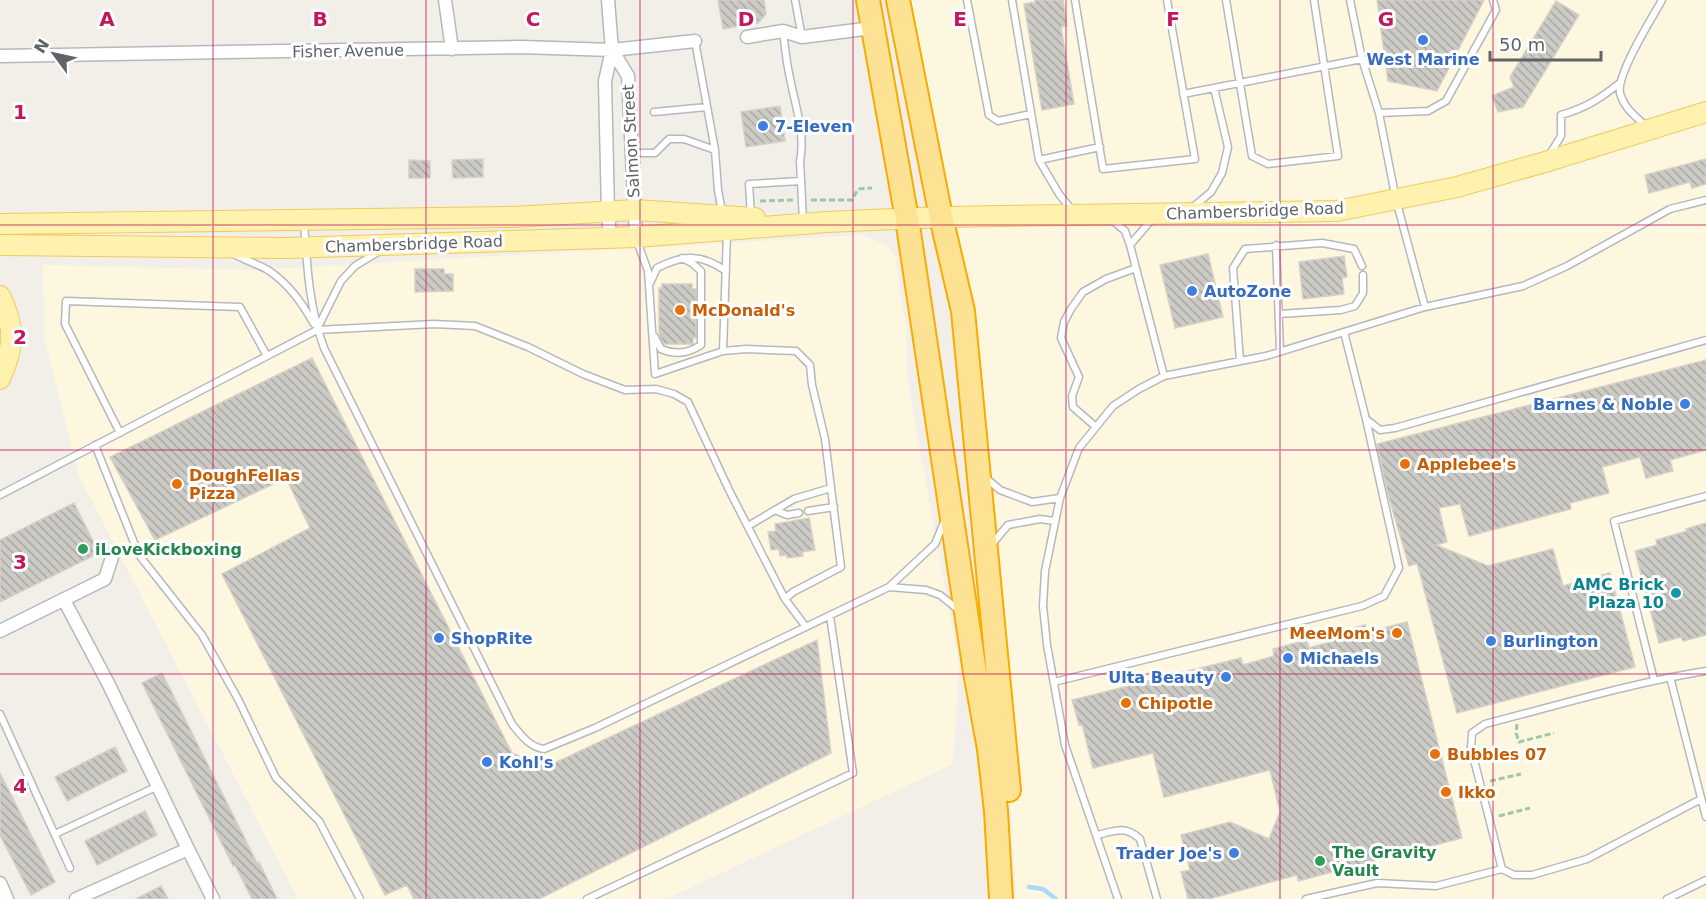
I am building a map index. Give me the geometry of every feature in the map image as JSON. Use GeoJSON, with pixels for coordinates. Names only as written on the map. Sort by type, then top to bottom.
{"type":"FeatureCollection","features":[{"type":"Feature","properties":{"kind":"highway"},"geometry":{"type":"LineString","coordinates":[[868,0],[907,219],[989,749],[996,811],[1001,899]]}},
{"type":"Feature","properties":{"kind":"highway"},"geometry":{"type":"LineString","coordinates":[[899,1],[941,217],[963,311],[1011,811],[1016,899]]}},
{"type":"Feature","properties":{"kind":"main road"},"geometry":{"type":"LineString","coordinates":[[1656,126],[1706,100]]}},
{"type":"Feature","properties":{"kind":"main road","name":"Chambersbridge Road"},"geometry":{"type":"LineString","coordinates":[[0,245],[306,247],[388,245],[636,237],[725,223],[1337,211],[1457,187],[1701,114]]}},
{"type":"Feature","properties":{"kind":"main road","name":"Chambersbridge Road"},"geometry":{"type":"LineString","coordinates":[[0,224],[513,217],[635,210],[725,223],[751,209],[803,220],[827,222]]}},
{"type":"Feature","properties":{"kind":"main road"},"geometry":{"type":"LineString","coordinates":[[0,296],[6,308],[12,335],[10,356],[0,379]]}},
{"type":"Feature","properties":{"kind":"street"},"geometry":{"type":"LineString","coordinates":[[445,0],[452,49]]}},
{"type":"Feature","properties":{"kind":"street","name":"Salmon Street"},"geometry":{"type":"LineString","coordinates":[[608,0],[612,50],[605,81],[610,238]]}},
{"type":"Feature","properties":{"kind":"street"},"geometry":{"type":"LineString","coordinates":[[747,37],[783,31],[802,37],[872,28]]}},
{"type":"Feature","properties":{"kind":"street","name":"Fisher Avenue"},"geometry":{"type":"LineString","coordinates":[[0,56],[521,47],[612,50],[695,41]]}},
{"type":"Feature","properties":{"kind":"street","name":"Salmon Street"},"geometry":{"type":"LineString","coordinates":[[612,50],[628,76],[636,237]]}},
{"type":"Feature","properties":{"kind":"street"},"geometry":{"type":"LineString","coordinates":[[0,631],[105,579],[114,554]]}},
{"type":"Feature","properties":{"kind":"street"},"geometry":{"type":"LineString","coordinates":[[64,600],[213,899]]}},
{"type":"Feature","properties":{"kind":"street"},"geometry":{"type":"LineString","coordinates":[[76,899],[188,849]]}},
{"type":"Feature","properties":{"kind":"street"},"geometry":{"type":"LineString","coordinates":[[0,883],[7,899]]}},
{"type":"Feature","properties":{"kind":"lane"},"geometry":{"type":"LineString","coordinates":[[795,0],[802,37]]}},
{"type":"Feature","properties":{"kind":"lane"},"geometry":{"type":"LineString","coordinates":[[967,0],[989,115],[998,121],[1031,114]]}},
{"type":"Feature","properties":{"kind":"lane"},"geometry":{"type":"LineString","coordinates":[[1012,0],[1039,160],[1059,194],[1077,215]]}},
{"type":"Feature","properties":{"kind":"lane"},"geometry":{"type":"LineString","coordinates":[[1075,0],[1103,169],[1195,159],[1167,0]]}},
{"type":"Feature","properties":{"kind":"lane"},"geometry":{"type":"LineString","coordinates":[[1226,0],[1252,156],[1268,164],[1338,156],[1314,0]]}},
{"type":"Feature","properties":{"kind":"lane"},"geometry":{"type":"LineString","coordinates":[[1350,0],[1362,59],[1379,113],[1396,200],[1425,308]]}},
{"type":"Feature","properties":{"kind":"lane"},"geometry":{"type":"LineString","coordinates":[[1379,113],[1428,111],[1446,101],[1496,10],[1493,0]]}},
{"type":"Feature","properties":{"kind":"lane"},"geometry":{"type":"LineString","coordinates":[[1656,126],[1627,108],[1620,92],[1623,74],[1662,0]]}},
{"type":"Feature","properties":{"kind":"lane"},"geometry":{"type":"LineString","coordinates":[[783,31],[788,71],[800,126],[803,220]]}},
{"type":"Feature","properties":{"kind":"lane"},"geometry":{"type":"LineString","coordinates":[[695,41],[715,150],[718,190],[725,223],[723,351]]}},
{"type":"Feature","properties":{"kind":"lane"},"geometry":{"type":"LineString","coordinates":[[1184,94],[1362,59]]}},
{"type":"Feature","properties":{"kind":"lane"},"geometry":{"type":"LineString","coordinates":[[1545,162],[1561,136],[1561,115],[1582,109],[1621,82]]}},
{"type":"Feature","properties":{"kind":"lane"},"geometry":{"type":"LineString","coordinates":[[1187,213],[1211,192],[1222,173],[1228,147],[1214,88]]}},
{"type":"Feature","properties":{"kind":"lane"},"geometry":{"type":"LineString","coordinates":[[654,112],[707,107]]}},
{"type":"Feature","properties":{"kind":"lane"},"geometry":{"type":"LineString","coordinates":[[632,153],[655,153],[669,139],[684,139],[715,150]]}},
{"type":"Feature","properties":{"kind":"lane"},"geometry":{"type":"LineString","coordinates":[[1039,160],[1100,147]]}},
{"type":"Feature","properties":{"kind":"lane"},"geometry":{"type":"LineString","coordinates":[[751,209],[749,184],[801,181]]}},
{"type":"Feature","properties":{"kind":"lane"},"geometry":{"type":"LineString","coordinates":[[1118,899],[1069,762],[1047,645],[1043,606],[1045,571],[1060,498],[1079,448],[1113,406],[1139,388],[1164,376],[1280,351],[1425,308],[1523,286],[1567,266],[1670,209],[1706,200]]}},
{"type":"Feature","properties":{"kind":"lane"},"geometry":{"type":"LineString","coordinates":[[1130,245],[1157,214]]}},
{"type":"Feature","properties":{"kind":"lane"},"geometry":{"type":"LineString","coordinates":[[1104,215],[1125,231],[1164,376]]}},
{"type":"Feature","properties":{"kind":"lane"},"geometry":{"type":"LineString","coordinates":[[304,221],[310,295],[317,330]]}},
{"type":"Feature","properties":{"kind":"lane"},"geometry":{"type":"LineString","coordinates":[[636,237],[648,271],[656,389]]}},
{"type":"Feature","properties":{"kind":"lane"},"geometry":{"type":"LineString","coordinates":[[1240,361],[1233,268],[1245,249],[1322,243],[1354,249],[1362,266]]}},
{"type":"Feature","properties":{"kind":"lane"},"geometry":{"type":"LineString","coordinates":[[317,330],[341,282],[355,266],[388,245]]}},
{"type":"Feature","properties":{"kind":"lane"},"geometry":{"type":"LineString","coordinates":[[1276,245],[1280,351]]}},
{"type":"Feature","properties":{"kind":"lane"},"geometry":{"type":"LineString","coordinates":[[221,247],[268,270],[286,284],[300,300],[512,724],[525,740],[537,748],[544,749],[595,728],[889,587],[935,544],[951,506]]}},
{"type":"Feature","properties":{"kind":"lane"},"geometry":{"type":"LineString","coordinates":[[649,286],[657,268],[675,259],[695,257],[715,263],[726,270]]}},
{"type":"Feature","properties":{"kind":"lane"},"geometry":{"type":"LineString","coordinates":[[652,326],[656,342],[661,349],[670,352],[686,352],[701,345],[701,271],[682,258]]}},
{"type":"Feature","properties":{"kind":"lane"},"geometry":{"type":"LineString","coordinates":[[1096,427],[1072,407],[1072,396],[1078,377],[1061,338],[1064,322],[1083,292],[1106,279],[1136,268]]}},
{"type":"Feature","properties":{"kind":"lane"},"geometry":{"type":"LineString","coordinates":[[1279,314],[1341,310],[1355,306],[1363,293],[1363,275]]}},
{"type":"Feature","properties":{"kind":"lane"},"geometry":{"type":"LineString","coordinates":[[120,433],[65,324],[66,301],[240,307],[267,356]]}},
{"type":"Feature","properties":{"kind":"lane"},"geometry":{"type":"LineString","coordinates":[[0,495],[317,330],[434,324],[475,326],[625,390],[656,389],[674,394],[688,402],[785,599],[806,627]]}},
{"type":"Feature","properties":{"kind":"lane"},"geometry":{"type":"LineString","coordinates":[[1054,682],[1362,606],[1384,596],[1399,568],[1344,332]]}},
{"type":"Feature","properties":{"kind":"lane"},"geometry":{"type":"LineString","coordinates":[[1366,419],[1380,430],[1395,428],[1706,340]]}},
{"type":"Feature","properties":{"kind":"lane"},"geometry":{"type":"LineString","coordinates":[[655,374],[723,351],[746,349],[796,351],[810,365],[812,385],[825,439],[841,567],[793,592],[785,599]]}},
{"type":"Feature","properties":{"kind":"lane"},"geometry":{"type":"LineString","coordinates":[[95,445],[139,555],[202,636],[238,699],[276,778],[319,821],[360,899]]}},
{"type":"Feature","properties":{"kind":"lane"},"geometry":{"type":"LineString","coordinates":[[977,470],[1000,490],[1032,502],[1060,498]]}},
{"type":"Feature","properties":{"kind":"lane"},"geometry":{"type":"LineString","coordinates":[[748,526],[794,499],[831,488]]}},
{"type":"Feature","properties":{"kind":"lane"},"geometry":{"type":"LineString","coordinates":[[1654,680],[1614,520],[1706,496]]}},
{"type":"Feature","properties":{"kind":"lane"},"geometry":{"type":"LineString","coordinates":[[808,511],[834,507]]}},
{"type":"Feature","properties":{"kind":"lane"},"geometry":{"type":"LineString","coordinates":[[775,510],[787,514],[799,513]]}},
{"type":"Feature","properties":{"kind":"lane"},"geometry":{"type":"LineString","coordinates":[[985,551],[1008,525],[1040,519],[1054,521]]}},
{"type":"Feature","properties":{"kind":"lane"},"geometry":{"type":"LineString","coordinates":[[889,587],[926,590],[940,595],[967,616]]}},
{"type":"Feature","properties":{"kind":"lane"},"geometry":{"type":"LineString","coordinates":[[587,899],[853,773],[830,615]]}},
{"type":"Feature","properties":{"kind":"lane"},"geometry":{"type":"LineString","coordinates":[[1502,869],[1471,740],[1472,733],[1477,728],[1654,680],[1706,671]]}},
{"type":"Feature","properties":{"kind":"lane"},"geometry":{"type":"LineString","coordinates":[[1670,677],[1706,818]]}},
{"type":"Feature","properties":{"kind":"lane"},"geometry":{"type":"LineString","coordinates":[[0,714],[70,868]]}},
{"type":"Feature","properties":{"kind":"lane"},"geometry":{"type":"LineString","coordinates":[[55,834],[158,786]]}},
{"type":"Feature","properties":{"kind":"lane"},"geometry":{"type":"LineString","coordinates":[[1306,899],[1377,883],[1436,886],[1502,869],[1514,875],[1532,875],[1587,859],[1701,799]]}},
{"type":"Feature","properties":{"kind":"lane"},"geometry":{"type":"LineString","coordinates":[[1097,835],[1124,830],[1132,832],[1140,839],[1157,899]]}},
{"type":"Feature","properties":{"kind":"lane"},"geometry":{"type":"LineString","coordinates":[[1667,899],[1706,880]]}},
{"type":"Feature","properties":{"kind":"lane"},"geometry":{"type":"LineString","coordinates":[[1684,890],[1688,899]]}},
{"type":"Feature","properties":{"kind":"lane"},"geometry":{"type":"LineString","coordinates":[[1335,891],[1337,899]]}},
{"type":"Feature","properties":{"kind":"path"},"geometry":{"type":"LineString","coordinates":[[751,209],[802,200],[852,200],[858,189],[872,188]]}},
{"type":"Feature","properties":{"kind":"path"},"geometry":{"type":"LineString","coordinates":[[1518,716],[1516,733],[1519,742],[1554,733]]}},
{"type":"Feature","properties":{"kind":"path"},"geometry":{"type":"LineString","coordinates":[[1490,781],[1521,774]]}},
{"type":"Feature","properties":{"kind":"path"},"geometry":{"type":"LineString","coordinates":[[1499,816],[1530,808]]}},
{"type":"Feature","properties":{"kind":"shaded area"},"geometry":{"type":"Polygon","coordinates":[[[898,0],[1706,0],[1706,899],[1016,899],[1011,811],[963,311],[898,0]]]}},
{"type":"Feature","properties":{"kind":"shaded area"},"geometry":{"type":"Polygon","coordinates":[[[862,235],[886,245],[895,257],[906,326],[907,377],[959,666],[953,764],[666,899],[298,899],[79,476],[44,337],[43,265],[254,270],[862,235]]]}},
{"type":"Feature","properties":{"kind":"building"},"geometry":{"type":"Polygon","coordinates":[[[718,0],[764,0],[766,14],[758,23],[723,29],[718,0]]]}},
{"type":"Feature","properties":{"kind":"building"},"geometry":{"type":"Polygon","coordinates":[[[1035,0],[1063,0],[1067,26],[1061,27],[1074,104],[1042,110],[1024,4],[1035,2],[1035,0]]]}},
{"type":"Feature","properties":{"kind":"building","name":"West Marine"},"geometry":{"type":"Polygon","coordinates":[[[1377,0],[1484,0],[1437,91],[1388,81],[1377,0]]]}},
{"type":"Feature","properties":{"kind":"building"},"geometry":{"type":"Polygon","coordinates":[[[1556,1],[1579,15],[1523,107],[1498,112],[1492,96],[1514,87],[1510,77],[1556,1]]]}},
{"type":"Feature","properties":{"kind":"building","name":"7-Eleven"},"geometry":{"type":"Polygon","coordinates":[[[780,106],[785,141],[746,147],[741,112],[780,106]]]}},
{"type":"Feature","properties":{"kind":"building"},"geometry":{"type":"Polygon","coordinates":[[[483,159],[483,177],[453,178],[452,160],[483,159]]]}},
{"type":"Feature","properties":{"kind":"building"},"geometry":{"type":"Polygon","coordinates":[[[1706,159],[1706,184],[1692,188],[1690,182],[1649,193],[1645,175],[1706,159]]]}},
{"type":"Feature","properties":{"kind":"building"},"geometry":{"type":"Polygon","coordinates":[[[409,160],[430,161],[430,178],[409,178],[409,160]]]}},
{"type":"Feature","properties":{"kind":"building","name":"AutoZone"},"geometry":{"type":"Polygon","coordinates":[[[1208,254],[1223,317],[1175,328],[1160,265],[1208,254]]]}},
{"type":"Feature","properties":{"kind":"building"},"geometry":{"type":"Polygon","coordinates":[[[1344,256],[1347,277],[1342,278],[1344,294],[1303,299],[1299,262],[1344,256]]]}},
{"type":"Feature","properties":{"kind":"building"},"geometry":{"type":"Polygon","coordinates":[[[415,269],[444,269],[444,274],[453,274],[453,291],[415,292],[415,269]]]}},
{"type":"Feature","properties":{"kind":"building","name":"McDonald's"},"geometry":{"type":"Polygon","coordinates":[[[662,284],[692,284],[692,289],[696,289],[696,338],[693,338],[693,344],[664,344],[659,334],[659,288],[662,288],[662,284]]]}},
{"type":"Feature","properties":{"kind":"building"},"geometry":{"type":"Polygon","coordinates":[[[312,358],[512,753],[546,767],[817,640],[831,753],[539,899],[414,899],[407,885],[385,895],[222,574],[310,528],[286,478],[155,540],[110,457],[312,358]]]}},
{"type":"Feature","properties":{"kind":"building"},"geometry":{"type":"Polygon","coordinates":[[[1706,360],[1706,450],[1670,460],[1673,471],[1646,478],[1640,457],[1602,467],[1609,493],[1570,503],[1571,509],[1469,536],[1460,504],[1439,508],[1447,542],[1436,545],[1488,566],[1553,549],[1563,586],[1610,573],[1635,667],[1457,713],[1417,563],[1409,566],[1387,491],[1377,444],[1706,360]]]}},
{"type":"Feature","properties":{"kind":"building"},"geometry":{"type":"Polygon","coordinates":[[[74,503],[99,553],[0,602],[0,540],[74,503]]]}},
{"type":"Feature","properties":{"kind":"building"},"geometry":{"type":"Polygon","coordinates":[[[809,518],[815,550],[802,552],[803,556],[787,558],[787,555],[780,556],[779,549],[771,550],[768,532],[776,531],[775,524],[809,518]]]}},
{"type":"Feature","properties":{"kind":"building","name":"AMC Brick Plaza 10"},"geometry":{"type":"Polygon","coordinates":[[[1706,523],[1706,635],[1683,641],[1681,637],[1659,643],[1635,551],[1657,545],[1656,540],[1706,523]]]}},
{"type":"Feature","properties":{"kind":"building"},"geometry":{"type":"Polygon","coordinates":[[[1407,622],[1462,838],[1298,881],[1297,875],[1209,899],[1188,899],[1181,872],[1190,870],[1181,835],[1230,822],[1269,839],[1280,812],[1270,770],[1164,797],[1153,753],[1093,768],[1082,724],[1079,725],[1072,700],[1241,658],[1243,665],[1274,656],[1273,649],[1307,640],[1309,648],[1334,641],[1332,634],[1365,625],[1368,632],[1407,622]]]}},
{"type":"Feature","properties":{"kind":"building"},"geometry":{"type":"Polygon","coordinates":[[[162,673],[277,899],[252,899],[235,865],[233,866],[142,683],[162,673]]]}},
{"type":"Feature","properties":{"kind":"building"},"geometry":{"type":"Polygon","coordinates":[[[115,747],[127,771],[67,801],[55,777],[115,747]]]}},
{"type":"Feature","properties":{"kind":"building"},"geometry":{"type":"Polygon","coordinates":[[[0,773],[55,882],[31,895],[0,835],[0,773]]]}},
{"type":"Feature","properties":{"kind":"building"},"geometry":{"type":"Polygon","coordinates":[[[145,811],[157,835],[97,865],[85,841],[145,811]]]}},
{"type":"Feature","properties":{"kind":"building"},"geometry":{"type":"Polygon","coordinates":[[[161,886],[168,899],[136,899],[161,886]]]}},
{"type":"Feature","properties":{"kind":"waterway"},"geometry":{"type":"LineString","coordinates":[[1029,887],[1043,889],[1056,899]]}},
{"type":"Feature","properties":{"kind":"place","name":"West Marine"},"geometry":{"type":"Point","coordinates":[1423,40]}},
{"type":"Feature","properties":{"kind":"place","name":"7-Eleven"},"geometry":{"type":"Point","coordinates":[763,126]}},
{"type":"Feature","properties":{"kind":"place","name":"AutoZone"},"geometry":{"type":"Point","coordinates":[1192,291]}},
{"type":"Feature","properties":{"kind":"place","name":"McDonald's"},"geometry":{"type":"Point","coordinates":[680,310]}},
{"type":"Feature","properties":{"kind":"place","name":"Barnes & Noble"},"geometry":{"type":"Point","coordinates":[1685,404]}},
{"type":"Feature","properties":{"kind":"place","name":"Applebee's"},"geometry":{"type":"Point","coordinates":[1405,464]}},
{"type":"Feature","properties":{"kind":"place","name":"DoughFellas Pizza"},"geometry":{"type":"Point","coordinates":[177,484]}},
{"type":"Feature","properties":{"kind":"place","name":"iLoveKickboxing"},"geometry":{"type":"Point","coordinates":[83,549]}},
{"type":"Feature","properties":{"kind":"place","name":"AMC Brick Plaza 10"},"geometry":{"type":"Point","coordinates":[1676,593]}},
{"type":"Feature","properties":{"kind":"place","name":"MeeMom's"},"geometry":{"type":"Point","coordinates":[1397,633]}},
{"type":"Feature","properties":{"kind":"place","name":"ShopRite"},"geometry":{"type":"Point","coordinates":[439,638]}},
{"type":"Feature","properties":{"kind":"place","name":"Burlington"},"geometry":{"type":"Point","coordinates":[1491,641]}},
{"type":"Feature","properties":{"kind":"place","name":"Michaels"},"geometry":{"type":"Point","coordinates":[1288,658]}},
{"type":"Feature","properties":{"kind":"place","name":"Ulta Beauty"},"geometry":{"type":"Point","coordinates":[1226,677]}},
{"type":"Feature","properties":{"kind":"place","name":"Chipotle"},"geometry":{"type":"Point","coordinates":[1126,703]}},
{"type":"Feature","properties":{"kind":"place","name":"Bubbles 07"},"geometry":{"type":"Point","coordinates":[1435,754]}},
{"type":"Feature","properties":{"kind":"place","name":"Kohl's"},"geometry":{"type":"Point","coordinates":[487,762]}},
{"type":"Feature","properties":{"kind":"place","name":"Ikko"},"geometry":{"type":"Point","coordinates":[1446,792]}},
{"type":"Feature","properties":{"kind":"place","name":"Trader Joe's"},"geometry":{"type":"Point","coordinates":[1234,853]}},
{"type":"Feature","properties":{"kind":"place","name":"The Gravity Vault"},"geometry":{"type":"Point","coordinates":[1320,861]}}]}
